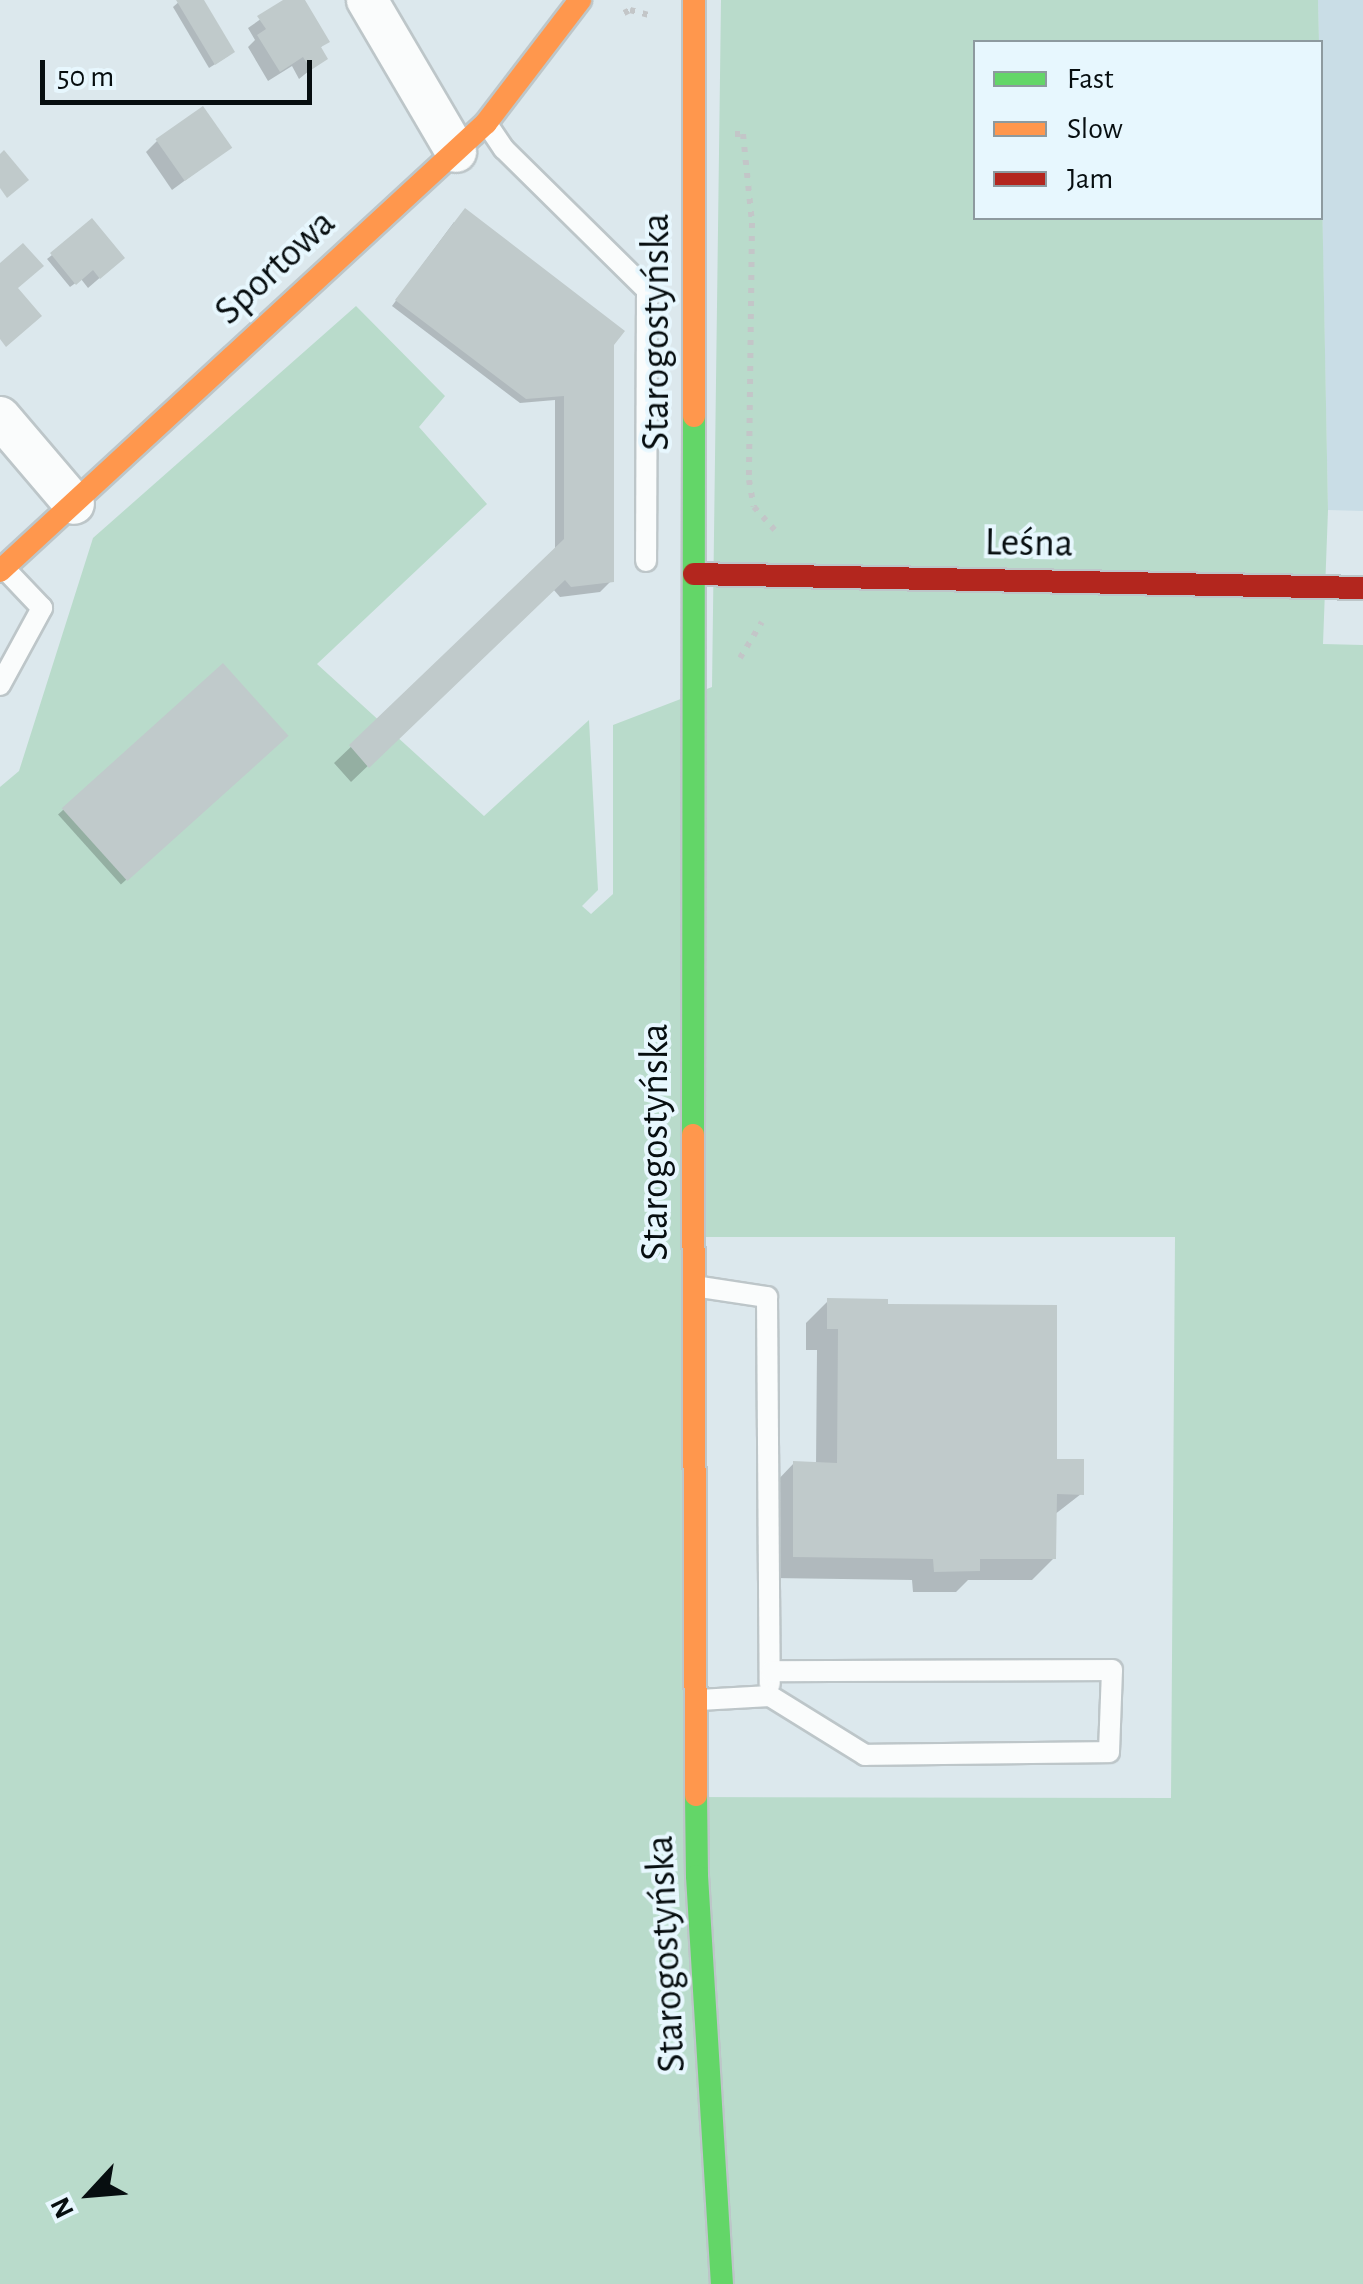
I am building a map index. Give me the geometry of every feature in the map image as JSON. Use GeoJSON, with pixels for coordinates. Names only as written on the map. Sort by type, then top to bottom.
{"type":"FeatureCollection","features":[{"type":"Feature","properties":{"kind":"street"},"geometry":{"type":"LineString","coordinates":[[366,0],[456,152]]}},
{"type":"Feature","properties":{"kind":"street","name":"Sportowa"},"geometry":{"type":"LineString","coordinates":[[2,569],[486,123],[580,0]]}},
{"type":"Feature","properties":{"kind":"street","name":"Starogostyńska"},"geometry":{"type":"LineString","coordinates":[[694,0],[693,1286],[698,1876],[722,2284]]}},
{"type":"Feature","properties":{"kind":"street"},"geometry":{"type":"LineString","coordinates":[[0,417],[74,504]]}},
{"type":"Feature","properties":{"kind":"street","name":"Leśna"},"geometry":{"type":"LineString","coordinates":[[694,574],[1363,588]]}},
{"type":"Feature","properties":{"kind":"lane"},"geometry":{"type":"LineString","coordinates":[[486,123],[504,148],[647,290],[646,562]]}},
{"type":"Feature","properties":{"kind":"lane"},"geometry":{"type":"LineString","coordinates":[[0,685],[42,608],[2,569]]}},
{"type":"Feature","properties":{"kind":"lane"},"geometry":{"type":"LineString","coordinates":[[693,1286],[766,1297],[770,1696]]}},
{"type":"Feature","properties":{"kind":"lane"},"geometry":{"type":"LineString","coordinates":[[696,1700],[770,1696],[865,1755],[1109,1752],[1112,1670],[771,1671]]}},
{"type":"Feature","properties":{"kind":"path"},"geometry":{"type":"LineString","coordinates":[[611,20],[630,10],[646,12],[655,20]]}},
{"type":"Feature","properties":{"kind":"path"},"geometry":{"type":"LineString","coordinates":[[694,136],[743,134]]}},
{"type":"Feature","properties":{"kind":"shaded area"},"geometry":{"type":"Polygon","coordinates":[[[1318,0],[1363,0],[1363,511],[1328,510],[1323,40],[1319,40],[1318,0]]]}},
{"type":"Feature","properties":{"kind":"green space"},"geometry":{"type":"Polygon","coordinates":[[[721,0],[1318,0],[1319,40],[973,40],[973,220],[1323,220],[1328,510],[1323,644],[1363,645],[1363,2284],[0,2284],[0,787],[19,771],[93,538],[356,306],[445,396],[419,427],[487,504],[317,664],[484,816],[589,720],[598,890],[582,906],[591,914],[613,894],[613,725],[712,687],[721,0]],[[685,1237],[692,1797],[1171,1798],[1175,1237],[685,1237]]]}},
{"type":"Feature","properties":{"kind":"building"},"geometry":{"type":"Polygon","coordinates":[[[176,0],[204,0],[235,52],[215,65],[176,0]]]}},
{"type":"Feature","properties":{"kind":"building"},"geometry":{"type":"Polygon","coordinates":[[[283,0],[305,0],[330,42],[321,47],[328,59],[311,70],[303,57],[280,72],[257,35],[266,29],[257,16],[283,0]]]}},
{"type":"Feature","properties":{"kind":"building"},"geometry":{"type":"Polygon","coordinates":[[[203,106],[232,148],[185,181],[155,139],[203,106]]]}},
{"type":"Feature","properties":{"kind":"building"},"geometry":{"type":"Polygon","coordinates":[[[4,150],[29,180],[7,198],[0,188],[0,154],[4,150]]]}},
{"type":"Feature","properties":{"kind":"building"},"geometry":{"type":"Polygon","coordinates":[[[465,208],[625,331],[614,345],[614,582],[571,587],[565,580],[369,768],[349,745],[564,539],[564,396],[526,399],[395,300],[465,208]]]}},
{"type":"Feature","properties":{"kind":"building"},"geometry":{"type":"Polygon","coordinates":[[[92,218],[125,258],[100,279],[93,270],[76,285],[50,253],[92,218]]]}},
{"type":"Feature","properties":{"kind":"building"},"geometry":{"type":"Polygon","coordinates":[[[23,243],[44,266],[18,288],[42,316],[6,347],[0,339],[0,263],[23,243]]]}},
{"type":"Feature","properties":{"kind":"building"},"geometry":{"type":"Polygon","coordinates":[[[223,663],[289,736],[127,881],[62,808],[223,663]]]}},
{"type":"Feature","properties":{"kind":"building"},"geometry":{"type":"Polygon","coordinates":[[[827,1298],[888,1299],[888,1304],[1057,1305],[1057,1459],[1084,1459],[1084,1495],[1057,1494],[1056,1559],[980,1559],[980,1571],[934,1572],[933,1559],[793,1557],[793,1461],[837,1463],[838,1329],[827,1329],[827,1298]]]}},
{"type":"Feature","properties":{"kind":"traffic: fast"},"geometry":{"type":"LineString","coordinates":[[693,1135],[694,416]]}},
{"type":"Feature","properties":{"kind":"traffic: fast"},"geometry":{"type":"LineString","coordinates":[[696,1795],[697,1876],[722,2284]]}},
{"type":"Feature","properties":{"kind":"traffic: slow"},"geometry":{"type":"LineString","coordinates":[[0,571],[486,123],[580,0]]}},
{"type":"Feature","properties":{"kind":"traffic: slow"},"geometry":{"type":"LineString","coordinates":[[694,0],[694,416]]}},
{"type":"Feature","properties":{"kind":"traffic: slow"},"geometry":{"type":"LineString","coordinates":[[693,1135],[696,1795]]}},
{"type":"Feature","properties":{"kind":"traffic: jam"},"geometry":{"type":"LineString","coordinates":[[694,574],[1363,588]]}}]}
